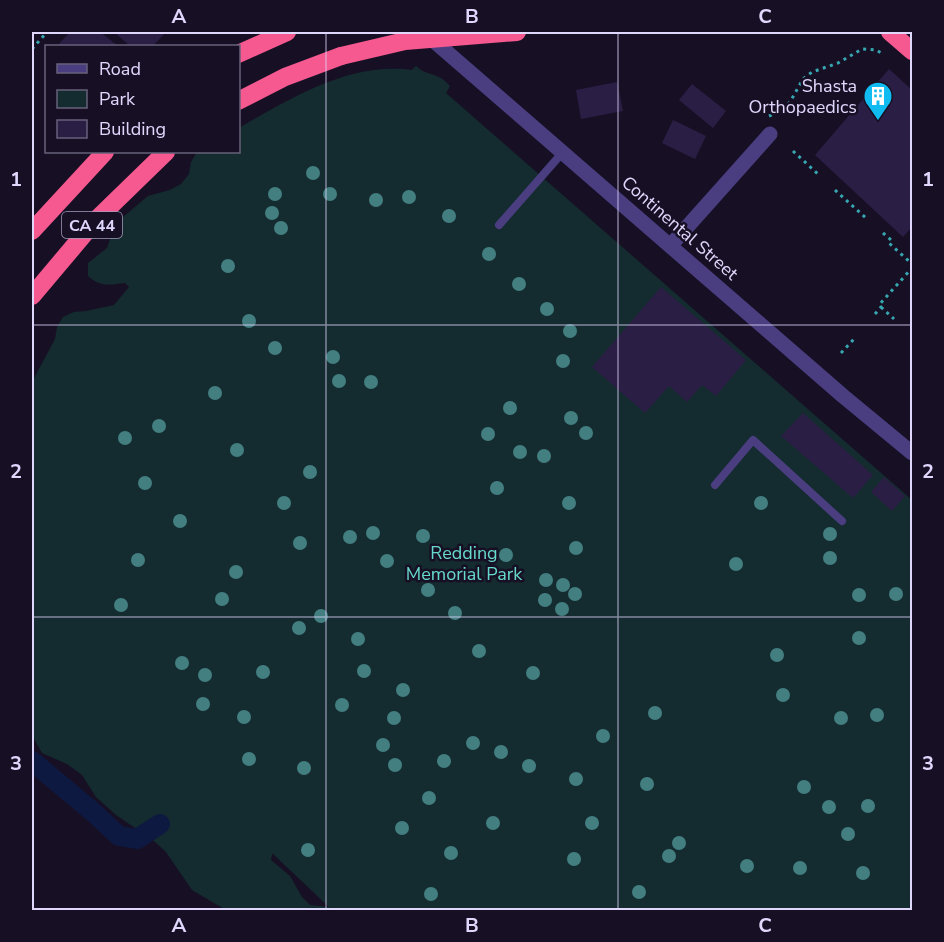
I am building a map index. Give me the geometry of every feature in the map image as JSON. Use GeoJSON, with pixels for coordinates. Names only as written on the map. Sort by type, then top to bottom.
{"type":"FeatureCollection","features":[{"type":"Feature","properties":{"kind":"highway"},"geometry":{"type":"LineString","coordinates":[[240,53],[287,32]]}},
{"type":"Feature","properties":{"kind":"highway"},"geometry":{"type":"LineString","coordinates":[[240,100],[285,77],[341,56],[405,41],[517,32]]}},
{"type":"Feature","properties":{"kind":"highway"},"geometry":{"type":"LineString","coordinates":[[890,32],[912,51]]}},
{"type":"Feature","properties":{"kind":"highway","name":"CA 44"},"geometry":{"type":"LineString","coordinates":[[32,231],[104,153]]}},
{"type":"Feature","properties":{"kind":"highway","name":"CA 44"},"geometry":{"type":"LineString","coordinates":[[32,296],[96,220],[165,153]]}},
{"type":"Feature","properties":{"kind":"street","name":"Continental Street"},"geometry":{"type":"LineString","coordinates":[[422,32],[912,453]]}},
{"type":"Feature","properties":{"kind":"street"},"geometry":{"type":"LineString","coordinates":[[671,245],[770,134]]}},
{"type":"Feature","properties":{"kind":"lane"},"geometry":{"type":"LineString","coordinates":[[499,225],[563,152]]}},
{"type":"Feature","properties":{"kind":"lane"},"geometry":{"type":"LineString","coordinates":[[715,486],[753,440],[842,521]]}},
{"type":"Feature","properties":{"kind":"path"},"geometry":{"type":"LineString","coordinates":[[32,49],[47,32]]}},
{"type":"Feature","properties":{"kind":"path"},"geometry":{"type":"LineString","coordinates":[[768,117],[781,111],[790,102],[803,79],[812,72],[834,65],[862,50],[876,50],[883,54]]}},
{"type":"Feature","properties":{"kind":"path"},"geometry":{"type":"LineString","coordinates":[[793,151],[819,175]]}},
{"type":"Feature","properties":{"kind":"path"},"geometry":{"type":"LineString","coordinates":[[835,190],[867,219]]}},
{"type":"Feature","properties":{"kind":"path"},"geometry":{"type":"LineString","coordinates":[[875,314],[881,307],[879,305],[912,266],[889,243],[891,240],[883,233]]}},
{"type":"Feature","properties":{"kind":"path"},"geometry":{"type":"LineString","coordinates":[[881,307],[894,319]]}},
{"type":"Feature","properties":{"kind":"path"},"geometry":{"type":"LineString","coordinates":[[842,353],[855,338]]}},
{"type":"Feature","properties":{"kind":"green space","name":"Redding Memorial Park"},"geometry":{"type":"Polygon","coordinates":[[[416,66],[445,81],[450,86],[446,93],[912,500],[912,910],[226,910],[192,890],[166,852],[96,797],[82,775],[67,764],[42,753],[32,735],[32,382],[55,339],[57,327],[63,317],[74,312],[114,305],[129,287],[125,283],[105,284],[92,280],[88,276],[88,263],[107,248],[116,223],[148,196],[170,190],[181,184],[189,174],[191,162],[196,153],[240,153],[240,127],[278,105],[343,77],[366,71],[412,70],[416,66]],[[272,854],[271,860],[290,876],[302,897],[310,905],[329,907],[272,854]]]}},
{"type":"Feature","properties":{"kind":"building"},"geometry":{"type":"Polygon","coordinates":[[[70,32],[100,32],[117,45],[58,45],[70,32]]]}},
{"type":"Feature","properties":{"kind":"building"},"geometry":{"type":"Polygon","coordinates":[[[114,32],[166,32],[154,45],[129,45],[114,32]]]}},
{"type":"Feature","properties":{"kind":"building","name":"Shasta Orthopaedics"},"geometry":{"type":"Polygon","coordinates":[[[889,69],[912,90],[912,227],[903,237],[815,155],[889,69]]]}},
{"type":"Feature","properties":{"kind":"building"},"geometry":{"type":"Polygon","coordinates":[[[617,82],[623,111],[581,119],[576,90],[617,82]]]}},
{"type":"Feature","properties":{"kind":"building"},"geometry":{"type":"Polygon","coordinates":[[[692,84],[726,111],[713,128],[679,100],[692,84]]]}},
{"type":"Feature","properties":{"kind":"building"},"geometry":{"type":"Polygon","coordinates":[[[673,120],[706,136],[695,159],[662,143],[673,120]]]}},
{"type":"Feature","properties":{"kind":"building"},"geometry":{"type":"Polygon","coordinates":[[[661,287],[746,360],[716,396],[702,385],[687,402],[669,386],[645,413],[592,367],[661,287]]]}},
{"type":"Feature","properties":{"kind":"building"},"geometry":{"type":"Polygon","coordinates":[[[803,413],[873,475],[853,498],[781,436],[803,413]]]}},
{"type":"Feature","properties":{"kind":"building"},"geometry":{"type":"Polygon","coordinates":[[[884,477],[905,496],[892,511],[871,492],[884,477]]]}},
{"type":"Feature","properties":{"kind":"waterway"},"geometry":{"type":"LineString","coordinates":[[32,761],[119,836],[137,839],[160,824]]}},
{"type":"Feature","properties":{"kind":"place","name":"Shasta Orthopaedics"},"geometry":{"type":"Point","coordinates":[878,122]}}]}
